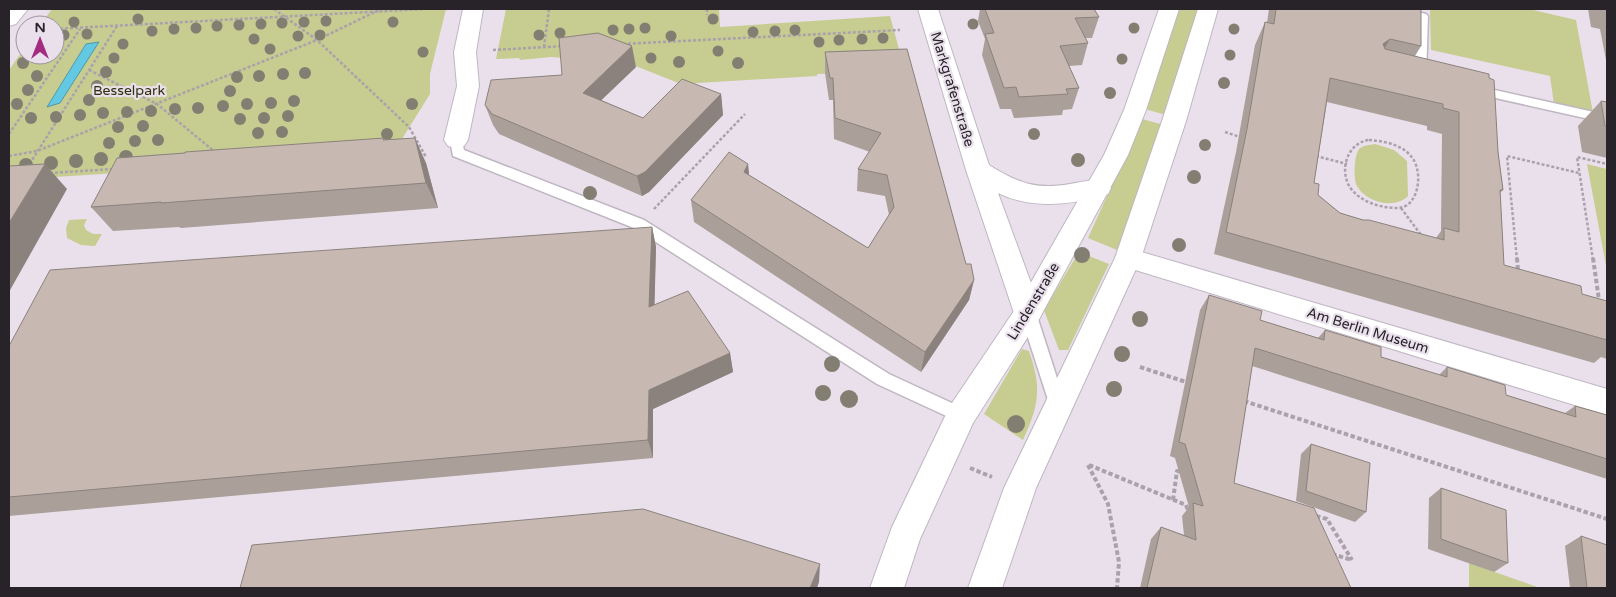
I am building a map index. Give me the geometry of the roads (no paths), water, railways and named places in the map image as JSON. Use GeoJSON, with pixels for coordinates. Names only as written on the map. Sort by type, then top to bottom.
{"type":"FeatureCollection","features":[{"type":"Feature","properties":{"kind":"main road"},"geometry":{"type":"LineString","coordinates":[[9,20],[18,9]]}},
{"type":"Feature","properties":{"kind":"main road"},"geometry":{"type":"LineString","coordinates":[[456,140],[468,86],[465,52],[473,9]]}},
{"type":"Feature","properties":{"kind":"main road","name":"Markgrafenstraße"},"geometry":{"type":"LineString","coordinates":[[928,9],[1006,256],[1028,312]]}},
{"type":"Feature","properties":{"kind":"main road","name":"Lindenstraße"},"geometry":{"type":"LineString","coordinates":[[887,588],[904,538],[961,415],[1028,312],[1099,188],[1135,110],[1169,9]]}},
{"type":"Feature","properties":{"kind":"main road"},"geometry":{"type":"LineString","coordinates":[[986,588],[1020,488],[1128,258],[1174,121],[1208,9]]}},
{"type":"Feature","properties":{"kind":"main road"},"geometry":{"type":"LineString","coordinates":[[978,170],[1003,186],[1028,195],[1058,196],[1099,188]]}},
{"type":"Feature","properties":{"kind":"main road","name":"Am Berlin Museum"},"geometry":{"type":"LineString","coordinates":[[1128,258],[1607,402]]}},
{"type":"Feature","properties":{"kind":"lane"},"geometry":{"type":"LineString","coordinates":[[1391,9],[1422,16],[1420,77]]}},
{"type":"Feature","properties":{"kind":"lane"},"geometry":{"type":"LineString","coordinates":[[1464,87],[1607,119]]}},
{"type":"Feature","properties":{"kind":"lane"},"geometry":{"type":"LineString","coordinates":[[456,140],[458,153],[640,224],[883,379],[961,415]]}},
{"type":"Feature","properties":{"kind":"lane"},"geometry":{"type":"LineString","coordinates":[[1028,312],[1058,406]]}},
{"type":"Feature","properties":{"kind":"water"},"geometry":{"type":"Polygon","coordinates":[[[99,42],[60,103],[47,107],[86,44],[99,42]]]}},
{"type":"Feature","properties":{"kind":"park label","name":"Besselpark"},"geometry":{"type":"Point","coordinates":[129,90]}}]}
